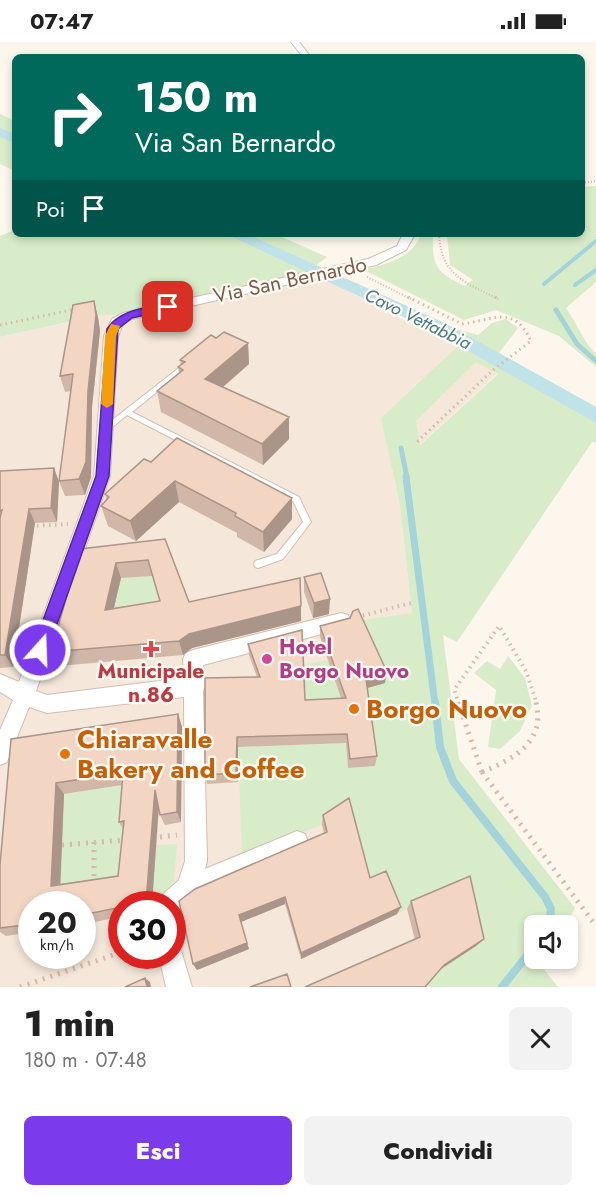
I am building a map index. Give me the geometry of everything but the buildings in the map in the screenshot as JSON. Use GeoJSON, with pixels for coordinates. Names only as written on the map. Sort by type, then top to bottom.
{"type":"FeatureCollection","features":[{"type":"Feature","properties":{"kind":"street"},"geometry":{"type":"LineString","coordinates":[[295,42],[305,54]]}},
{"type":"Feature","properties":{"kind":"street","name":"Via San Bernardo"},"geometry":{"type":"LineString","coordinates":[[0,755],[24,696],[102,476],[111,336],[117,322],[138,314],[389,256],[402,248],[408,237]]}},
{"type":"Feature","properties":{"kind":"street"},"geometry":{"type":"LineString","coordinates":[[189,887],[196,861],[196,686],[193,659],[341,621]]}},
{"type":"Feature","properties":{"kind":"street"},"geometry":{"type":"LineString","coordinates":[[0,683],[24,696],[47,704],[196,686]]}},
{"type":"Feature","properties":{"kind":"street"},"geometry":{"type":"LineString","coordinates":[[184,891],[297,842]]}},
{"type":"Feature","properties":{"kind":"street"},"geometry":{"type":"LineString","coordinates":[[174,969],[179,987]]}},
{"type":"Feature","properties":{"kind":"lane"},"geometry":{"type":"LineString","coordinates":[[105,428],[196,358]]}},
{"type":"Feature","properties":{"kind":"lane"},"geometry":{"type":"LineString","coordinates":[[127,412],[296,499],[307,522],[280,557],[258,564]]}},
{"type":"Feature","properties":{"kind":"path"},"geometry":{"type":"LineString","coordinates":[[439,237],[438,249],[444,266],[451,273],[498,299]]}},
{"type":"Feature","properties":{"kind":"path"},"geometry":{"type":"LineString","coordinates":[[342,268],[462,324],[493,316],[509,317],[524,327],[529,334],[531,341],[523,349],[493,370],[417,442]]}},
{"type":"Feature","properties":{"kind":"path"},"geometry":{"type":"LineString","coordinates":[[0,325],[80,308]]}},
{"type":"Feature","properties":{"kind":"path"},"geometry":{"type":"LineString","coordinates":[[21,527],[84,523]]}},
{"type":"Feature","properties":{"kind":"path"},"geometry":{"type":"LineString","coordinates":[[341,621],[411,603]]}},
{"type":"Feature","properties":{"kind":"path"},"geometry":{"type":"LineString","coordinates":[[482,772],[520,754],[528,746],[537,717],[536,694],[528,674],[500,626],[454,690],[482,772],[596,926]]}},
{"type":"Feature","properties":{"kind":"path"},"geometry":{"type":"LineString","coordinates":[[146,838],[196,834]]}},
{"type":"Feature","properties":{"kind":"path"},"geometry":{"type":"LineString","coordinates":[[62,845],[135,839]]}},
{"type":"Feature","properties":{"kind":"path"},"geometry":{"type":"LineString","coordinates":[[93,889],[94,842]]}},
{"type":"Feature","properties":{"kind":"path"},"geometry":{"type":"LineString","coordinates":[[20,987],[108,957]]}},
{"type":"Feature","properties":{"kind":"shaded area"},"geometry":{"type":"Polygon","coordinates":[[[308,271],[457,347],[498,373],[392,470],[400,506],[430,772],[524,947],[524,969],[543,969],[558,987],[0,987],[0,337],[308,271]]]}},
{"type":"Feature","properties":{"kind":"green space"},"geometry":{"type":"Polygon","coordinates":[[[0,114],[12,120],[12,170],[0,164],[0,114]]]}},
{"type":"Feature","properties":{"kind":"green space"},"geometry":{"type":"Polygon","coordinates":[[[596,186],[596,282],[566,308],[596,354],[596,367],[559,336],[496,310],[464,320],[364,270],[405,255],[420,237],[433,237],[435,261],[438,267],[448,277],[465,286],[473,280],[450,265],[447,237],[585,237],[585,187],[596,186]]]}},
{"type":"Feature","properties":{"kind":"green space"},"geometry":{"type":"Polygon","coordinates":[[[12,231],[12,237],[282,237],[327,257],[304,275],[127,314],[96,316],[0,337],[0,236],[12,231]]]}},
{"type":"Feature","properties":{"kind":"green space"},"geometry":{"type":"Polygon","coordinates":[[[506,319],[518,328],[499,353],[596,407],[596,443],[592,442],[457,642],[443,635],[459,759],[575,908],[571,915],[524,915],[524,969],[544,969],[558,987],[424,987],[438,971],[407,909],[397,914],[383,880],[367,883],[348,808],[322,825],[242,855],[238,747],[334,744],[304,711],[302,665],[328,660],[340,693],[348,767],[375,766],[356,621],[412,613],[400,506],[381,418],[457,347],[460,330],[478,335],[492,323],[506,319]],[[476,362],[416,421],[420,445],[498,374],[476,362]]]}},
{"type":"Feature","properties":{"kind":"green space"},"geometry":{"type":"Polygon","coordinates":[[[152,576],[162,610],[112,618],[121,578],[152,576]]]}},
{"type":"Feature","properties":{"kind":"green space"},"geometry":{"type":"Polygon","coordinates":[[[508,656],[525,678],[532,706],[520,731],[500,749],[488,747],[496,690],[474,673],[487,661],[500,669],[508,656]]]}},
{"type":"Feature","properties":{"kind":"green space"},"geometry":{"type":"Polygon","coordinates":[[[129,784],[156,845],[177,844],[174,881],[166,891],[135,891],[124,884],[79,891],[60,891],[64,794],[129,784]]]}},
{"type":"Feature","properties":{"kind":"waterway","name":"Cavo Vettabbia"},"geometry":{"type":"LineString","coordinates":[[0,132],[12,138]]}},
{"type":"Feature","properties":{"kind":"waterway","name":"Cavo Vettabbia"},"geometry":{"type":"LineString","coordinates":[[241,237],[439,327],[596,416]]}},
{"type":"Feature","properties":{"kind":"waterway"},"geometry":{"type":"LineString","coordinates":[[544,284],[596,241]]}},
{"type":"Feature","properties":{"kind":"waterway"},"geometry":{"type":"LineString","coordinates":[[575,285],[596,270]]}},
{"type":"Feature","properties":{"kind":"waterway"},"geometry":{"type":"LineString","coordinates":[[556,310],[577,344],[596,361]]}},
{"type":"Feature","properties":{"kind":"waterway"},"geometry":{"type":"LineString","coordinates":[[401,448],[407,478]]}},
{"type":"Feature","properties":{"kind":"waterway"},"geometry":{"type":"LineString","coordinates":[[406,477],[435,704]]}},
{"type":"Feature","properties":{"kind":"waterway"},"geometry":{"type":"LineString","coordinates":[[435,702],[440,747],[453,781],[545,897],[551,909],[550,915]]}},
{"type":"Feature","properties":{"kind":"waterway"},"geometry":{"type":"LineString","coordinates":[[502,987],[524,960]]}},
{"type":"Feature","properties":{"kind":"slow traffic"},"geometry":{"type":"LineString","coordinates":[[107,404],[111,336],[114,326]]}},
{"type":"Feature","properties":{"kind":"place","name":"Municipale n.86"},"geometry":{"type":"Point","coordinates":[151,649]}},
{"type":"Feature","properties":{"kind":"place","name":"Hotel Borgo Nuovo"},"geometry":{"type":"Point","coordinates":[267,659]}},
{"type":"Feature","properties":{"kind":"place","name":"Borgo Nuovo"},"geometry":{"type":"Point","coordinates":[354,709]}},
{"type":"Feature","properties":{"kind":"place","name":"Chiaravalle Bakery and Coffee"},"geometry":{"type":"Point","coordinates":[65,754]}},
{"type":"Feature","properties":{"kind":"route"},"geometry":{"type":"LineString","coordinates":[[40,650],[84,523],[97,497],[102,476],[113,329],[117,322],[128,316],[168,307]]}}]}
